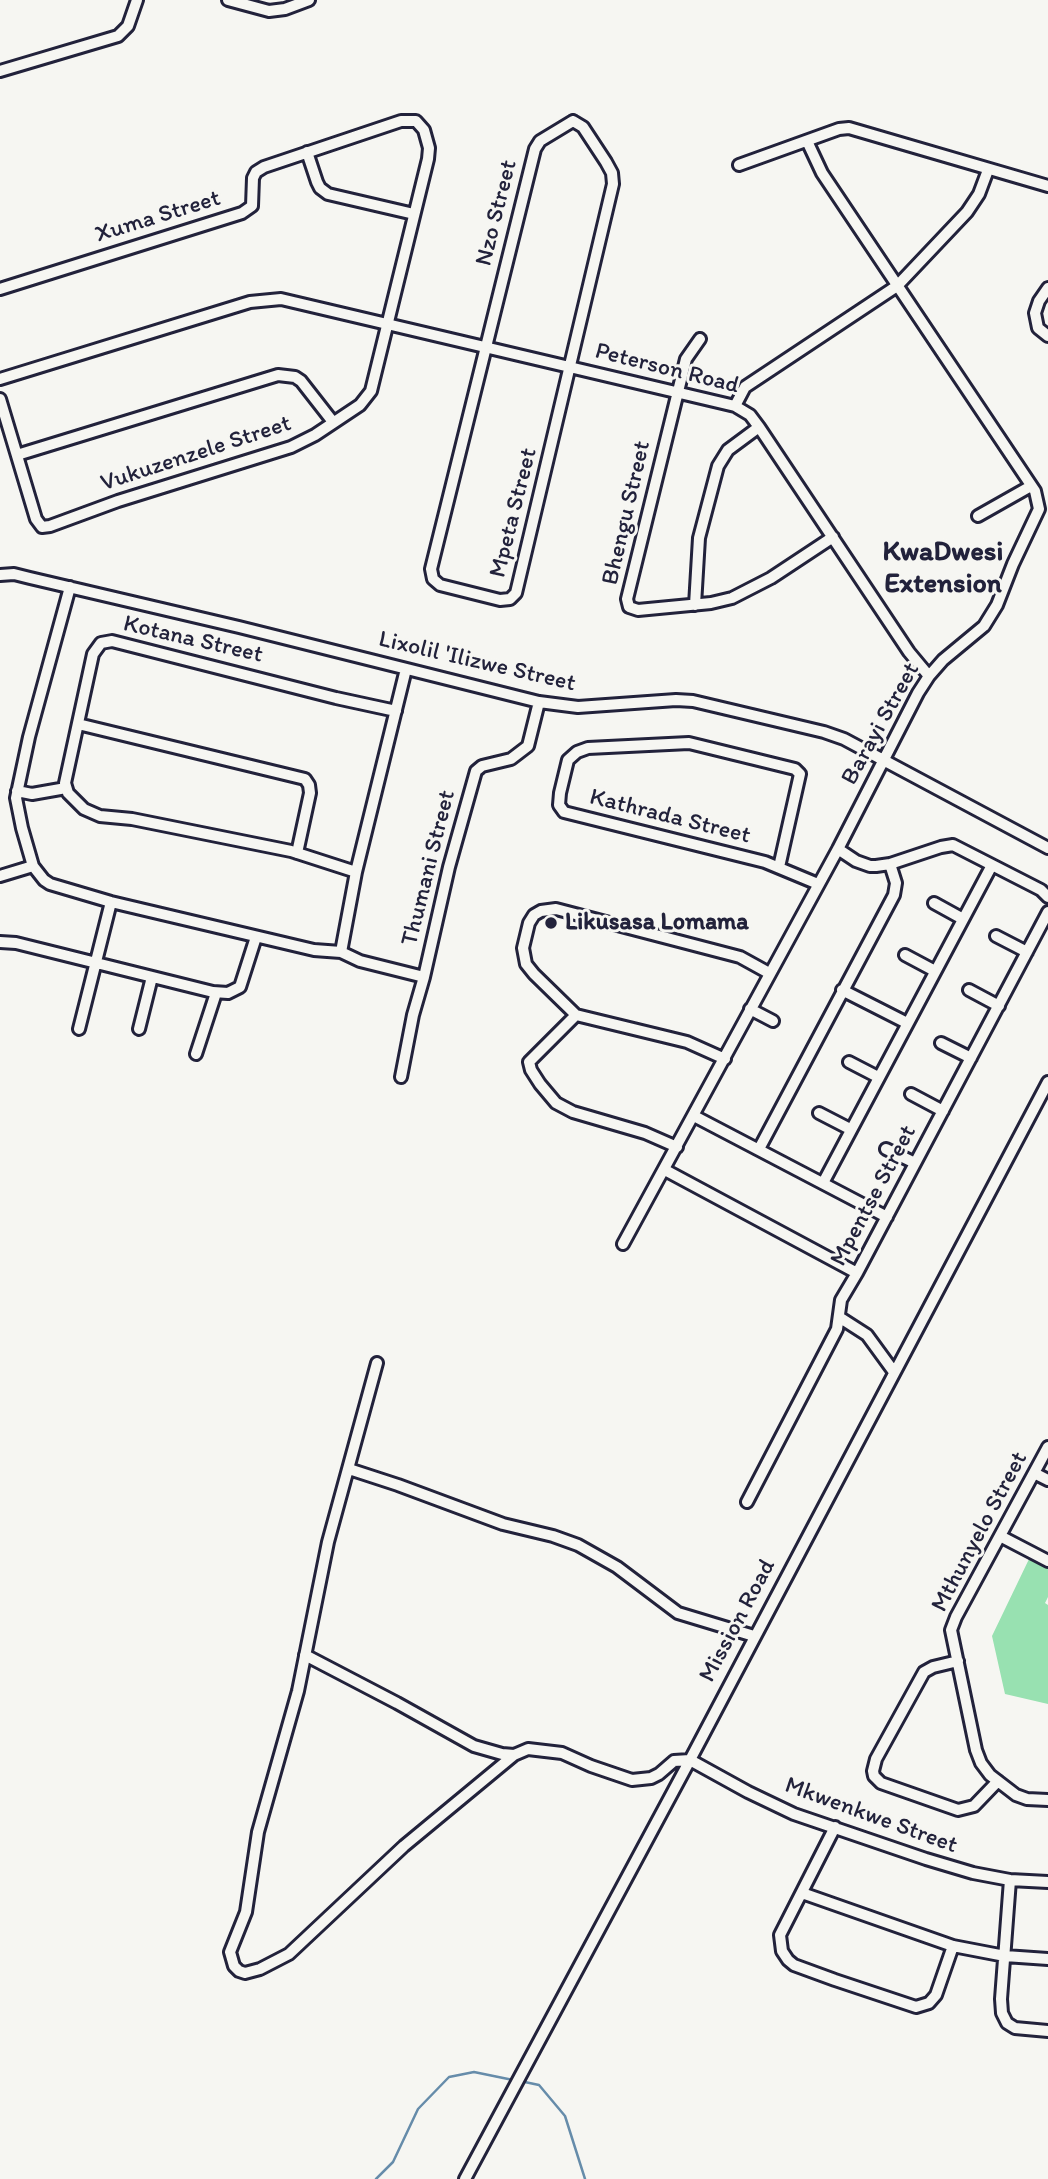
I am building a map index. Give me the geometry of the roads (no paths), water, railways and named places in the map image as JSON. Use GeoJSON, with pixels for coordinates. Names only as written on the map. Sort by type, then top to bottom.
{"type":"FeatureCollection","features":[{"type":"Feature","properties":{"kind":"street"},"geometry":{"type":"LineString","coordinates":[[0,71],[118,36],[128,26],[136,0]]}},
{"type":"Feature","properties":{"kind":"street"},"geometry":{"type":"LineString","coordinates":[[228,0],[270,11],[285,9],[309,0]]}},
{"type":"Feature","properties":{"kind":"street","name":"Xuma Street"},"geometry":{"type":"LineString","coordinates":[[0,289],[242,213],[252,206],[253,178],[256,172],[393,123],[416,121]]}},
{"type":"Feature","properties":{"kind":"street","name":"Vukuzenzele Street"},"geometry":{"type":"LineString","coordinates":[[0,399],[37,519],[42,527],[291,447],[360,405],[371,391],[428,159],[429,148],[424,130],[416,121]]}},
{"type":"Feature","properties":{"kind":"street","name":"Nzo Street"},"geometry":{"type":"LineString","coordinates":[[486,346],[536,145],[566,124],[577,122],[606,162],[612,173],[613,184],[571,366]]}},
{"type":"Feature","properties":{"kind":"street"},"geometry":{"type":"LineString","coordinates":[[739,165],[839,129],[849,128],[1048,186]]}},
{"type":"Feature","properties":{"kind":"street"},"geometry":{"type":"LineString","coordinates":[[807,141],[822,173],[1033,489]]}},
{"type":"Feature","properties":{"kind":"street"},"geometry":{"type":"LineString","coordinates":[[307,152],[317,182],[328,194],[414,214]]}},
{"type":"Feature","properties":{"kind":"street"},"geometry":{"type":"LineString","coordinates":[[735,406],[746,387],[897,286],[967,212],[979,194],[988,170]]}},
{"type":"Feature","properties":{"kind":"street"},"geometry":{"type":"LineString","coordinates":[[1048,288],[1038,301],[1035,313],[1038,328],[1048,336]]}},
{"type":"Feature","properties":{"kind":"street","name":"Peterson Road"},"geometry":{"type":"LineString","coordinates":[[0,379],[250,302],[268,299],[292,301],[387,322],[735,406],[750,415],[760,427],[909,652],[929,676]]}},
{"type":"Feature","properties":{"kind":"street","name":"Bhengu Street"},"geometry":{"type":"LineString","coordinates":[[700,339],[688,354],[677,393],[627,603],[632,609],[638,610],[721,601],[744,594],[833,537]]}},
{"type":"Feature","properties":{"kind":"street","name":"Mpeta Street"},"geometry":{"type":"LineString","coordinates":[[486,346],[431,575],[440,586],[500,600],[510,599],[516,593],[571,366]]}},
{"type":"Feature","properties":{"kind":"street"},"geometry":{"type":"LineString","coordinates":[[17,455],[278,374],[301,381],[333,422]]}},
{"type":"Feature","properties":{"kind":"street"},"geometry":{"type":"LineString","coordinates":[[695,604],[699,538],[718,466],[727,450],[760,427]]}},
{"type":"Feature","properties":{"kind":"street"},"geometry":{"type":"LineString","coordinates":[[978,516],[1033,489],[1048,490]]}},
{"type":"Feature","properties":{"kind":"street","name":"Barayi Street"},"geometry":{"type":"LineString","coordinates":[[624,1244],[838,849],[918,693],[943,660],[984,626],[997,604],[1038,514],[1039,502],[1033,489]]}},
{"type":"Feature","properties":{"kind":"street","name":"Lixolil 'Ilizwe Street"},"geometry":{"type":"LineString","coordinates":[[0,575],[14,574],[539,702],[578,707],[693,701],[824,732],[844,739],[1048,848]]}},
{"type":"Feature","properties":{"kind":"street"},"geometry":{"type":"LineString","coordinates":[[69,587],[17,791],[20,819],[33,866],[50,884],[111,902],[314,950],[341,952],[360,961],[424,977]]}},
{"type":"Feature","properties":{"kind":"street","name":"Kotana Street"},"geometry":{"type":"LineString","coordinates":[[66,788],[67,768],[94,651],[101,643],[112,641],[396,711]]}},
{"type":"Feature","properties":{"kind":"street"},"geometry":{"type":"LineString","coordinates":[[341,952],[356,873],[406,669]]}},
{"type":"Feature","properties":{"kind":"street","name":"Thumani Street"},"geometry":{"type":"LineString","coordinates":[[401,1077],[413,1015],[475,771],[482,765],[511,759],[528,746],[539,702]]}},
{"type":"Feature","properties":{"kind":"street"},"geometry":{"type":"LineString","coordinates":[[78,724],[305,779],[310,793],[298,853]]}},
{"type":"Feature","properties":{"kind":"street","name":"Kathrada Street"},"geometry":{"type":"LineString","coordinates":[[779,867],[800,774],[795,769],[689,743],[588,748],[577,752],[568,760],[559,806],[564,813],[765,862],[818,884]]}},
{"type":"Feature","properties":{"kind":"street"},"geometry":{"type":"LineString","coordinates":[[17,791],[32,794],[66,788],[78,804],[93,814],[150,822],[298,853],[356,873]]}},
{"type":"Feature","properties":{"kind":"street"},"geometry":{"type":"LineString","coordinates":[[838,849],[864,865],[876,866],[953,845],[1041,890],[1048,897]]}},
{"type":"Feature","properties":{"kind":"street"},"geometry":{"type":"LineString","coordinates":[[758,1149],[894,895],[896,883],[890,864]]}},
{"type":"Feature","properties":{"kind":"street"},"geometry":{"type":"LineString","coordinates":[[822,1183],[992,865]]}},
{"type":"Feature","properties":{"kind":"street"},"geometry":{"type":"LineString","coordinates":[[0,876],[33,866]]}},
{"type":"Feature","properties":{"kind":"street"},"geometry":{"type":"LineString","coordinates":[[79,1029],[111,902]]}},
{"type":"Feature","properties":{"kind":"street"},"geometry":{"type":"LineString","coordinates":[[934,903],[963,919]]}},
{"type":"Feature","properties":{"kind":"street"},"geometry":{"type":"LineString","coordinates":[[724,1059],[687,1042],[576,1015],[534,974],[524,958],[523,948],[529,923],[534,915],[541,911],[556,909],[707,947],[740,957],[769,973]]}},
{"type":"Feature","properties":{"kind":"street","name":"Mpentse Street"},"geometry":{"type":"LineString","coordinates":[[747,1502],[838,1329],[841,1300],[858,1273],[1048,912]]}},
{"type":"Feature","properties":{"kind":"street"},"geometry":{"type":"LineString","coordinates":[[996,936],[1027,952]]}},
{"type":"Feature","properties":{"kind":"street"},"geometry":{"type":"LineString","coordinates":[[0,942],[16,943],[216,993],[234,992],[240,987],[256,937]]}},
{"type":"Feature","properties":{"kind":"street"},"geometry":{"type":"LineString","coordinates":[[905,956],[935,971]]}},
{"type":"Feature","properties":{"kind":"street"},"geometry":{"type":"LineString","coordinates":[[139,1029],[152,977]]}},
{"type":"Feature","properties":{"kind":"street"},"geometry":{"type":"LineString","coordinates":[[842,990],[907,1023]]}},
{"type":"Feature","properties":{"kind":"street"},"geometry":{"type":"LineString","coordinates":[[969,990],[999,1006]]}},
{"type":"Feature","properties":{"kind":"street"},"geometry":{"type":"LineString","coordinates":[[196,1054],[216,993]]}},
{"type":"Feature","properties":{"kind":"street"},"geometry":{"type":"LineString","coordinates":[[750,1009],[773,1021]]}},
{"type":"Feature","properties":{"kind":"street"},"geometry":{"type":"LineString","coordinates":[[576,1015],[529,1062],[540,1084],[556,1103],[573,1112],[645,1133],[677,1147]]}},
{"type":"Feature","properties":{"kind":"street"},"geometry":{"type":"LineString","coordinates":[[941,1043],[971,1058]]}},
{"type":"Feature","properties":{"kind":"street"},"geometry":{"type":"LineString","coordinates":[[849,1062],[878,1077]]}},
{"type":"Feature","properties":{"kind":"street","name":"Mission Road"},"geometry":{"type":"LineString","coordinates":[[465,2179],[1048,1082]]}},
{"type":"Feature","properties":{"kind":"street"},"geometry":{"type":"LineString","coordinates":[[911,1094],[943,1111]]}},
{"type":"Feature","properties":{"kind":"street"},"geometry":{"type":"LineString","coordinates":[[819,1113],[850,1129]]}},
{"type":"Feature","properties":{"kind":"street"},"geometry":{"type":"LineString","coordinates":[[694,1116],[887,1217]]}},
{"type":"Feature","properties":{"kind":"street"},"geometry":{"type":"LineString","coordinates":[[886,1149],[915,1163]]}},
{"type":"Feature","properties":{"kind":"street"},"geometry":{"type":"LineString","coordinates":[[665,1170],[858,1273]]}},
{"type":"Feature","properties":{"kind":"street"},"geometry":{"type":"LineString","coordinates":[[839,1317],[867,1335],[894,1372]]}},
{"type":"Feature","properties":{"kind":"street"},"geometry":{"type":"LineString","coordinates":[[377,1363],[322,1567],[298,1691],[258,1832],[246,1912],[230,1952],[234,1966],[245,1973],[260,1969],[289,1954],[404,1846],[514,1755],[528,1749],[562,1753],[625,1779],[639,1780],[659,1774],[674,1761],[690,1760]]}},
{"type":"Feature","properties":{"kind":"street","name":"Mthunyelo Street"},"geometry":{"type":"LineString","coordinates":[[1048,1447],[953,1624],[952,1636],[978,1757],[986,1770],[1022,1798],[1048,1800]]}},
{"type":"Feature","properties":{"kind":"street"},"geometry":{"type":"LineString","coordinates":[[349,1469],[503,1524],[578,1545],[617,1567],[678,1613],[754,1636]]}},
{"type":"Feature","properties":{"kind":"street"},"geometry":{"type":"LineString","coordinates":[[1034,1473],[1048,1480]]}},
{"type":"Feature","properties":{"kind":"street"},"geometry":{"type":"LineString","coordinates":[[1000,1536],[1048,1561]]}},
{"type":"Feature","properties":{"kind":"street"},"geometry":{"type":"LineString","coordinates":[[305,1655],[474,1746],[514,1755]]}},
{"type":"Feature","properties":{"kind":"street"},"geometry":{"type":"LineString","coordinates":[[958,1661],[933,1667],[919,1678],[876,1759],[873,1771],[881,1783],[958,1810],[974,1806],[998,1781]]}},
{"type":"Feature","properties":{"kind":"street","name":"Mkwenkwe Street"},"geometry":{"type":"LineString","coordinates":[[690,1760],[775,1805],[960,1870],[1010,1880],[1048,1882]]}},
{"type":"Feature","properties":{"kind":"street"},"geometry":{"type":"LineString","coordinates":[[835,1827],[780,1935],[782,1951],[788,1960],[794,1965],[909,2006],[923,2006],[936,1995],[953,1946]]}},
{"type":"Feature","properties":{"kind":"street"},"geometry":{"type":"LineString","coordinates":[[1010,1880],[1001,1999],[1004,2018],[1015,2028],[1048,2031]]}},
{"type":"Feature","properties":{"kind":"street"},"geometry":{"type":"LineString","coordinates":[[803,1894],[953,1946],[1005,1956],[1048,1959]]}},
{"type":"Feature","properties":{"kind":"waterway"},"geometry":{"type":"LineString","coordinates":[[376,2179],[393,2162],[418,2109],[449,2077],[474,2072],[513,2080]]}},
{"type":"Feature","properties":{"kind":"waterway"},"geometry":{"type":"LineString","coordinates":[[520,2081],[539,2085],[565,2116],[585,2179]]}},
{"type":"Feature","properties":{"kind":"place","name":"Likusasa Lomama"},"geometry":{"type":"Point","coordinates":[551,923]}},
{"type":"Feature","properties":{"kind":"district","name":"KwaDwesi Extension"},"geometry":{"type":"Point","coordinates":[943,569]}}]}
